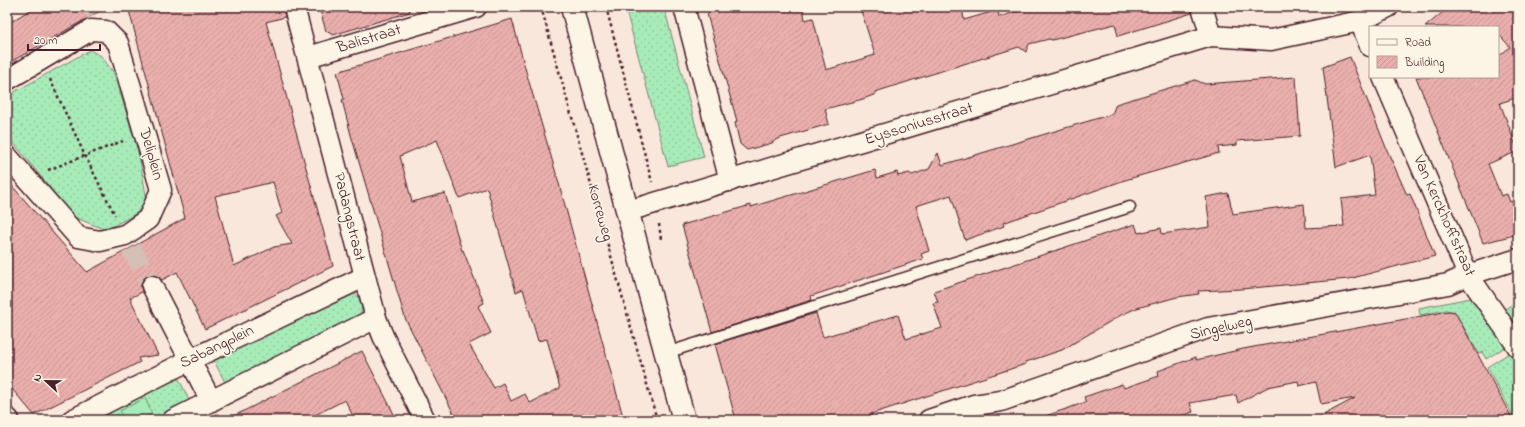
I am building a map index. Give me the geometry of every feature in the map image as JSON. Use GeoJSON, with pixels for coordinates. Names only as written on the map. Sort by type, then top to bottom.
{"type":"FeatureCollection","features":[{"type":"Feature","properties":{"kind":"street","name":"Padangstraat"},"geometry":{"type":"LineString","coordinates":[[294,7],[376,318],[425,420]]}},
{"type":"Feature","properties":{"kind":"street","name":"Balistraat"},"geometry":{"type":"LineString","coordinates":[[308,57],[476,7]]}},
{"type":"Feature","properties":{"kind":"street","name":"Korreweg"},"geometry":{"type":"LineString","coordinates":[[572,7],[684,420]]}},
{"type":"Feature","properties":{"kind":"street"},"geometry":{"type":"LineString","coordinates":[[684,7],[730,181]]}},
{"type":"Feature","properties":{"kind":"street"},"geometry":{"type":"LineString","coordinates":[[1202,7],[1211,36],[1271,40],[1360,21],[1388,7]]}},
{"type":"Feature","properties":{"kind":"street","name":"Deliplein"},"geometry":{"type":"LineString","coordinates":[[7,156],[78,237],[100,241],[128,242],[148,219],[161,190],[118,43],[106,31],[96,13]]}},
{"type":"Feature","properties":{"kind":"street"},"geometry":{"type":"LineString","coordinates":[[1360,21],[1369,44]]}},
{"type":"Feature","properties":{"kind":"street"},"geometry":{"type":"LineString","coordinates":[[7,80],[91,30],[106,31]]}},
{"type":"Feature","properties":{"kind":"street","name":"Eyssoniusstraat"},"geometry":{"type":"LineString","coordinates":[[628,211],[1211,36]]}},
{"type":"Feature","properties":{"kind":"street","name":"Van Kerckhoffstraat"},"geometry":{"type":"LineString","coordinates":[[1384,78],[1468,275],[1518,347]]}},
{"type":"Feature","properties":{"kind":"street","name":"Singelweg"},"geometry":{"type":"LineString","coordinates":[[929,420],[974,405],[1001,401],[1208,328],[1448,284],[1468,275],[1518,260]]}},
{"type":"Feature","properties":{"kind":"street","name":"Sabangplein"},"geometry":{"type":"LineString","coordinates":[[72,420],[190,360],[364,277]]}},
{"type":"Feature","properties":{"kind":"street"},"geometry":{"type":"LineString","coordinates":[[152,286],[211,401]]}},
{"type":"Feature","properties":{"kind":"street"},"geometry":{"type":"LineString","coordinates":[[173,420],[376,318]]}},
{"type":"Feature","properties":{"kind":"lane"},"geometry":{"type":"LineString","coordinates":[[666,353],[1130,207]]}},
{"type":"Feature","properties":{"kind":"path","name":"Korreweg"},"geometry":{"type":"LineString","coordinates":[[541,7],[657,420]]}},
{"type":"Feature","properties":{"kind":"path"},"geometry":{"type":"LineString","coordinates":[[41,60],[85,156],[128,242]]}},
{"type":"Feature","properties":{"kind":"path"},"geometry":{"type":"LineString","coordinates":[[27,179],[144,132]]}},
{"type":"Feature","properties":{"kind":"green space"},"geometry":{"type":"Polygon","coordinates":[[[625,7],[664,7],[704,157],[668,166],[625,7]]]}},
{"type":"Feature","properties":{"kind":"green space"},"geometry":{"type":"Polygon","coordinates":[[[90,50],[101,56],[114,73],[139,154],[147,201],[137,213],[106,230],[74,217],[7,135],[7,96],[90,50]]]}},
{"type":"Feature","properties":{"kind":"green space"},"geometry":{"type":"Polygon","coordinates":[[[352,292],[356,295],[361,304],[359,320],[227,386],[212,357],[352,292]]]}},
{"type":"Feature","properties":{"kind":"green space"},"geometry":{"type":"Polygon","coordinates":[[[1471,298],[1507,346],[1486,359],[1482,352],[1479,354],[1455,312],[1446,310],[1420,315],[1419,308],[1471,298]]]}},
{"type":"Feature","properties":{"kind":"green space"},"geometry":{"type":"Polygon","coordinates":[[[1518,301],[1518,336],[1505,309],[1518,301]]]}},
{"type":"Feature","properties":{"kind":"green space"},"geometry":{"type":"Polygon","coordinates":[[[1511,352],[1518,361],[1518,420],[1515,420],[1487,367],[1511,352]]]}},
{"type":"Feature","properties":{"kind":"green space"},"geometry":{"type":"Polygon","coordinates":[[[177,375],[191,404],[160,420],[85,420],[177,375]]]}},
{"type":"Feature","properties":{"kind":"green space"},"geometry":{"type":"Polygon","coordinates":[[[145,398],[152,414],[140,420],[125,420],[120,411],[145,398]]]}},
{"type":"Feature","properties":{"kind":"building"},"geometry":{"type":"Polygon","coordinates":[[[35,7],[107,7],[7,64],[7,24],[35,7]]]}},
{"type":"Feature","properties":{"kind":"building"},"geometry":{"type":"Polygon","coordinates":[[[128,7],[283,7],[285,17],[266,22],[333,266],[205,329],[177,272],[162,280],[153,275],[147,276],[142,280],[142,292],[130,298],[158,355],[138,358],[140,362],[34,415],[7,383],[7,180],[87,272],[185,218],[128,7]],[[273,182],[215,196],[234,266],[274,247],[292,244],[276,216],[282,213],[273,182]]]}},
{"type":"Feature","properties":{"kind":"building"},"geometry":{"type":"Polygon","coordinates":[[[319,7],[409,7],[410,12],[333,35],[326,31],[319,7]]]}},
{"type":"Feature","properties":{"kind":"building"},"geometry":{"type":"Polygon","coordinates":[[[707,7],[803,7],[805,20],[813,18],[826,70],[875,55],[860,7],[962,7],[964,20],[998,10],[999,17],[1032,7],[1191,7],[1192,13],[1118,36],[1115,24],[1052,40],[1049,39],[1029,44],[1026,52],[1019,47],[967,63],[875,92],[876,94],[863,99],[825,109],[829,124],[777,139],[772,143],[747,150],[740,144],[735,123],[737,121],[707,14],[709,13],[707,7]]]}},
{"type":"Feature","properties":{"kind":"building"},"geometry":{"type":"Polygon","coordinates":[[[1449,7],[1518,7],[1518,97],[1500,103],[1518,151],[1488,164],[1501,196],[1507,194],[1510,202],[1518,199],[1518,234],[1483,243],[1416,78],[1499,78],[1499,56],[1510,47],[1499,34],[1499,26],[1426,26],[1449,7]]]}},
{"type":"Feature","properties":{"kind":"building"},"geometry":{"type":"Polygon","coordinates":[[[512,19],[624,420],[457,420],[405,318],[351,135],[337,72],[512,19]],[[437,140],[400,156],[412,202],[445,193],[462,251],[463,250],[484,303],[478,306],[491,333],[469,344],[494,388],[503,383],[511,401],[525,394],[530,403],[560,388],[547,339],[538,341],[523,289],[516,292],[487,188],[459,198],[437,140]]]}},
{"type":"Feature","properties":{"kind":"building"},"geometry":{"type":"Polygon","coordinates":[[[1350,57],[1387,150],[1407,195],[1410,194],[1435,256],[1349,279],[1241,289],[1198,291],[1199,294],[1177,297],[1137,308],[1121,315],[1062,350],[1026,362],[1026,364],[871,414],[872,416],[859,420],[736,420],[715,344],[816,313],[823,337],[898,315],[906,339],[942,328],[933,303],[938,302],[934,291],[1135,224],[1138,233],[1161,228],[1162,234],[1210,227],[1206,197],[1228,193],[1233,214],[1304,204],[1306,228],[1344,226],[1341,199],[1375,195],[1370,155],[1336,167],[1323,67],[1350,57]]]}},
{"type":"Feature","properties":{"kind":"building"},"geometry":{"type":"Polygon","coordinates":[[[1296,77],[1300,136],[1237,141],[1237,145],[1218,147],[1219,153],[1125,180],[1003,223],[1004,226],[965,240],[951,195],[916,206],[929,251],[921,254],[923,259],[811,296],[812,300],[712,332],[682,225],[751,205],[751,207],[875,170],[877,178],[897,172],[898,176],[909,173],[912,175],[929,169],[938,153],[942,165],[1112,114],[1116,104],[1195,80],[1205,84],[1296,77]]]}},
{"type":"Feature","properties":{"kind":"building"},"geometry":{"type":"Polygon","coordinates":[[[1449,311],[1455,312],[1513,420],[1314,420],[1355,398],[1321,404],[1316,382],[1299,386],[1298,381],[1268,387],[1238,403],[1236,395],[1190,403],[1193,412],[1170,420],[1043,420],[1043,417],[1086,402],[1084,397],[1122,384],[1124,388],[1159,376],[1158,371],[1196,357],[1196,360],[1243,349],[1449,311]]]}},
{"type":"Feature","properties":{"kind":"building"},"geometry":{"type":"Polygon","coordinates":[[[362,351],[397,420],[355,420],[345,400],[305,420],[226,420],[362,351]]]}},
{"type":"Feature","properties":{"kind":"tunnel"},"geometry":{"type":"LineString","coordinates":[[92,7],[96,13]]}},
{"type":"Feature","properties":{"kind":"tunnel"},"geometry":{"type":"LineString","coordinates":[[131,248],[152,286]]}}]}
